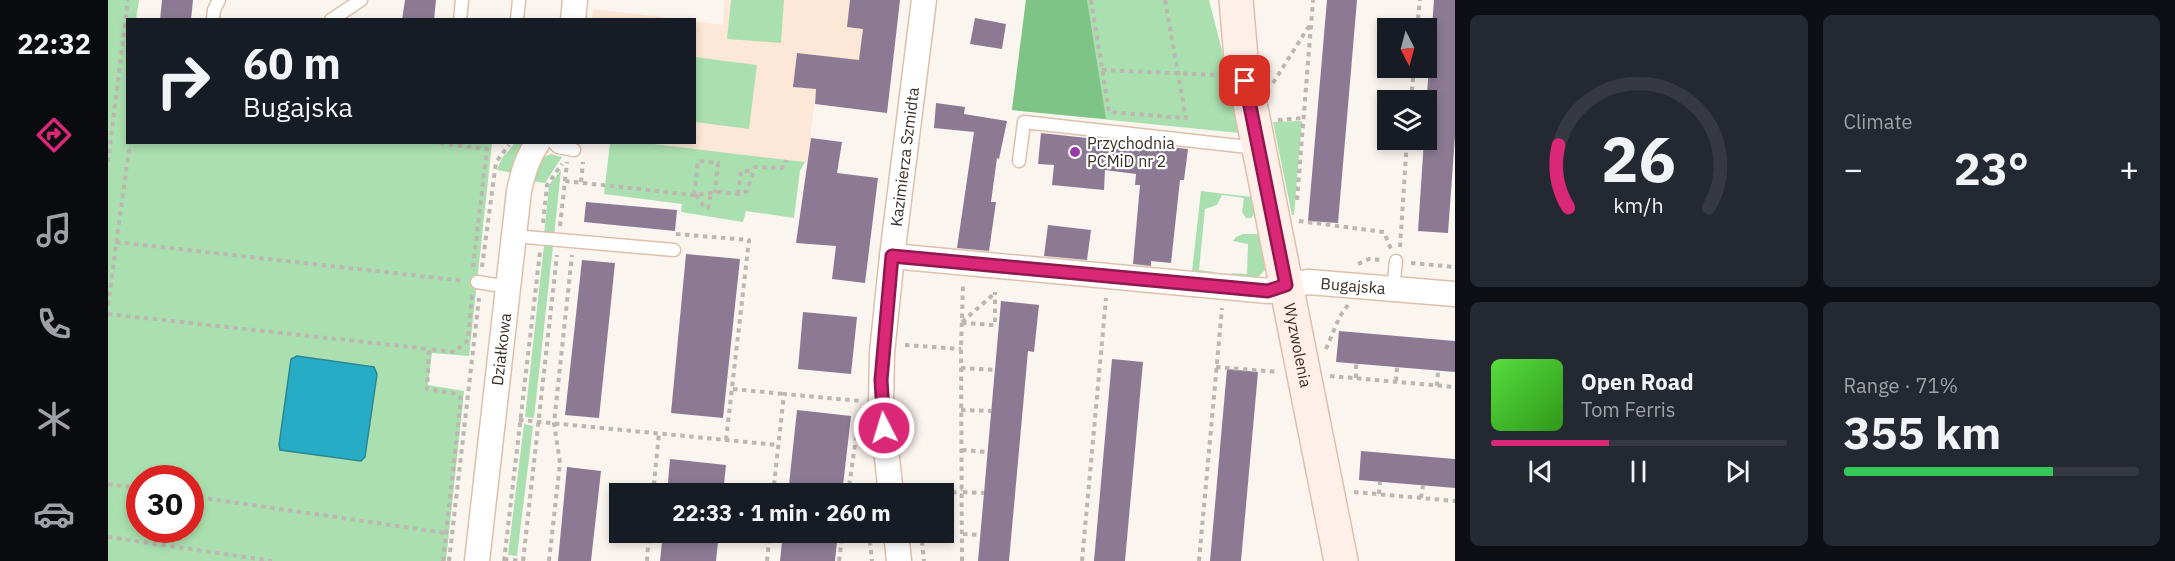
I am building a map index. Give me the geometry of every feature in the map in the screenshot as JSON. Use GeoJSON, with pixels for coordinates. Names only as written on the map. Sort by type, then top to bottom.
{"type":"FeatureCollection","features":[{"type":"Feature","properties":{"kind":"street"},"geometry":{"type":"LineString","coordinates":[[573,18],[574,0]]}},
{"type":"Feature","properties":{"kind":"street","name":"Kazimierza Szmidta"},"geometry":{"type":"LineString","coordinates":[[890,483],[881,404],[881,380],[892,256],[924,0]]}},
{"type":"Feature","properties":{"kind":"street","name":"Wyzwolenia"},"geometry":{"type":"LineString","coordinates":[[1222,0],[1230,67],[1263,134],[1286,285],[1341,561]]}},
{"type":"Feature","properties":{"kind":"street","name":"Wyzwolenia"},"geometry":{"type":"LineString","coordinates":[[1230,67],[1236,0]]}},
{"type":"Feature","properties":{"kind":"street","name":"Działkowa"},"geometry":{"type":"LineString","coordinates":[[477,561],[519,191],[523,170],[537,144]]}},
{"type":"Feature","properties":{"kind":"street","name":"Bugajska"},"geometry":{"type":"LineString","coordinates":[[892,256],[1268,291],[1286,285],[1309,282],[1455,294]]}},
{"type":"Feature","properties":{"kind":"street"},"geometry":{"type":"LineString","coordinates":[[897,543],[899,561]]}},
{"type":"Feature","properties":{"kind":"lane"},"geometry":{"type":"LineString","coordinates":[[213,18],[219,0]]}},
{"type":"Feature","properties":{"kind":"lane"},"geometry":{"type":"LineString","coordinates":[[333,18],[361,0]]}},
{"type":"Feature","properties":{"kind":"lane"},"geometry":{"type":"LineString","coordinates":[[460,18],[462,0]]}},
{"type":"Feature","properties":{"kind":"lane"},"geometry":{"type":"LineString","coordinates":[[517,18],[519,0]]}},
{"type":"Feature","properties":{"kind":"lane"},"geometry":{"type":"LineString","coordinates":[[1019,161],[1024,122],[1263,134]]}},
{"type":"Feature","properties":{"kind":"lane"},"geometry":{"type":"LineString","coordinates":[[556,144],[564,149],[574,150]]}},
{"type":"Feature","properties":{"kind":"lane"},"geometry":{"type":"LineString","coordinates":[[514,236],[573,243],[674,250]]}},
{"type":"Feature","properties":{"kind":"lane"},"geometry":{"type":"LineString","coordinates":[[1393,289],[1396,261]]}},
{"type":"Feature","properties":{"kind":"lane"},"geometry":{"type":"LineString","coordinates":[[476,283],[508,287]]}},
{"type":"Feature","properties":{"kind":"path"},"geometry":{"type":"LineString","coordinates":[[108,162],[128,0]]}},
{"type":"Feature","properties":{"kind":"path"},"geometry":{"type":"LineString","coordinates":[[1092,0],[1109,112],[1186,117],[1165,0]]}},
{"type":"Feature","properties":{"kind":"path"},"geometry":{"type":"LineString","coordinates":[[1296,209],[1313,0]]}},
{"type":"Feature","properties":{"kind":"path"},"geometry":{"type":"LineString","coordinates":[[1418,18],[1420,0]]}},
{"type":"Feature","properties":{"kind":"path"},"geometry":{"type":"LineString","coordinates":[[1270,88],[1312,22]]}},
{"type":"Feature","properties":{"kind":"path"},"geometry":{"type":"LineString","coordinates":[[1102,70],[1177,74],[1230,67]]}},
{"type":"Feature","properties":{"kind":"path"},"geometry":{"type":"LineString","coordinates":[[1263,134],[1304,118]]}},
{"type":"Feature","properties":{"kind":"path"},"geometry":{"type":"LineString","coordinates":[[108,305],[130,144]]}},
{"type":"Feature","properties":{"kind":"path"},"geometry":{"type":"LineString","coordinates":[[447,144],[487,149],[449,561]]}},
{"type":"Feature","properties":{"kind":"path"},"geometry":{"type":"LineString","coordinates":[[108,314],[455,352],[468,340],[473,288],[476,283],[496,162],[510,144]]}},
{"type":"Feature","properties":{"kind":"path"},"geometry":{"type":"LineString","coordinates":[[1396,261],[1400,244],[1406,150]]}},
{"type":"Feature","properties":{"kind":"path"},"geometry":{"type":"LineString","coordinates":[[568,156],[565,181],[540,422],[522,561],[504,560],[547,185],[568,156]]}},
{"type":"Feature","properties":{"kind":"path"},"geometry":{"type":"LineString","coordinates":[[565,181],[695,195],[738,194],[747,191],[752,171],[758,166],[783,167],[786,160]]}},
{"type":"Feature","properties":{"kind":"path"},"geometry":{"type":"LineString","coordinates":[[698,161],[718,163],[713,193],[708,208],[705,208],[695,195],[698,161]]}},
{"type":"Feature","properties":{"kind":"path"},"geometry":{"type":"LineString","coordinates":[[738,194],[741,171],[752,171]]}},
{"type":"Feature","properties":{"kind":"path"},"geometry":{"type":"LineString","coordinates":[[1295,220],[1384,232],[1396,261]]}},
{"type":"Feature","properties":{"kind":"path"},"geometry":{"type":"LineString","coordinates":[[674,250],[676,233],[748,240],[726,440]]}},
{"type":"Feature","properties":{"kind":"path"},"geometry":{"type":"LineString","coordinates":[[116,242],[476,283]]}},
{"type":"Feature","properties":{"kind":"path"},"geometry":{"type":"LineString","coordinates":[[549,561],[560,463],[554,423],[573,243]]}},
{"type":"Feature","properties":{"kind":"path"},"geometry":{"type":"LineString","coordinates":[[963,561],[961,349],[964,277]]}},
{"type":"Feature","properties":{"kind":"path"},"geometry":{"type":"LineString","coordinates":[[962,323],[995,325],[996,286]]}},
{"type":"Feature","properties":{"kind":"path"},"geometry":{"type":"LineString","coordinates":[[1082,561],[1107,291]]}},
{"type":"Feature","properties":{"kind":"path"},"geometry":{"type":"LineString","coordinates":[[962,323],[995,292]]}},
{"type":"Feature","properties":{"kind":"path"},"geometry":{"type":"LineString","coordinates":[[1324,355],[1340,316],[1354,297]]}},
{"type":"Feature","properties":{"kind":"path"},"geometry":{"type":"LineString","coordinates":[[1199,561],[1223,301]]}},
{"type":"Feature","properties":{"kind":"path"},"geometry":{"type":"LineString","coordinates":[[896,344],[961,349]]}},
{"type":"Feature","properties":{"kind":"path"},"geometry":{"type":"LineString","coordinates":[[429,349],[427,389],[457,394],[461,399],[443,561]]}},
{"type":"Feature","properties":{"kind":"path"},"geometry":{"type":"LineString","coordinates":[[1356,364],[1356,378]]}},
{"type":"Feature","properties":{"kind":"path"},"geometry":{"type":"LineString","coordinates":[[1216,367],[1289,372]]}},
{"type":"Feature","properties":{"kind":"path"},"geometry":{"type":"LineString","coordinates":[[1396,382],[1397,367]]}},
{"type":"Feature","properties":{"kind":"path"},"geometry":{"type":"LineString","coordinates":[[961,368],[995,370]]}},
{"type":"Feature","properties":{"kind":"path"},"geometry":{"type":"LineString","coordinates":[[1437,386],[1438,371]]}},
{"type":"Feature","properties":{"kind":"path"},"geometry":{"type":"LineString","coordinates":[[1326,375],[1455,387]]}},
{"type":"Feature","properties":{"kind":"path"},"geometry":{"type":"LineString","coordinates":[[733,389],[861,401],[865,390]]}},
{"type":"Feature","properties":{"kind":"path"},"geometry":{"type":"LineString","coordinates":[[774,483],[784,394]]}},
{"type":"Feature","properties":{"kind":"path"},"geometry":{"type":"LineString","coordinates":[[961,410],[991,411]]}},
{"type":"Feature","properties":{"kind":"path"},"geometry":{"type":"LineString","coordinates":[[850,483],[860,413]]}},
{"type":"Feature","properties":{"kind":"path"},"geometry":{"type":"LineString","coordinates":[[494,417],[778,445]]}},
{"type":"Feature","properties":{"kind":"path"},"geometry":{"type":"LineString","coordinates":[[654,483],[659,433]]}},
{"type":"Feature","properties":{"kind":"path"},"geometry":{"type":"LineString","coordinates":[[962,450],[987,452]]}},
{"type":"Feature","properties":{"kind":"path"},"geometry":{"type":"LineString","coordinates":[[1379,494],[1380,482]]}},
{"type":"Feature","properties":{"kind":"path"},"geometry":{"type":"LineString","coordinates":[[108,484],[126,486]]}},
{"type":"Feature","properties":{"kind":"path"},"geometry":{"type":"LineString","coordinates":[[1421,498],[1422,485]]}},
{"type":"Feature","properties":{"kind":"path"},"geometry":{"type":"LineString","coordinates":[[954,493],[963,490],[984,493]]}},
{"type":"Feature","properties":{"kind":"path"},"geometry":{"type":"LineString","coordinates":[[1349,492],[1455,501]]}},
{"type":"Feature","properties":{"kind":"path"},"geometry":{"type":"LineString","coordinates":[[204,498],[446,533]]}},
{"type":"Feature","properties":{"kind":"path"},"geometry":{"type":"LineString","coordinates":[[963,534],[980,535]]}},
{"type":"Feature","properties":{"kind":"path"},"geometry":{"type":"LineString","coordinates":[[108,537],[272,561]]}},
{"type":"Feature","properties":{"kind":"path"},"geometry":{"type":"LineString","coordinates":[[647,561],[648,543]]}},
{"type":"Feature","properties":{"kind":"path"},"geometry":{"type":"LineString","coordinates":[[767,561],[769,543]]}},
{"type":"Feature","properties":{"kind":"path"},"geometry":{"type":"LineString","coordinates":[[839,561],[841,543]]}},
{"type":"Feature","properties":{"kind":"path"},"geometry":{"type":"LineString","coordinates":[[870,543],[872,561]]}},
{"type":"Feature","properties":{"kind":"path"},"geometry":{"type":"LineString","coordinates":[[923,543],[926,560]]}},
{"type":"Feature","properties":{"kind":"shaded area"},"geometry":{"type":"Polygon","coordinates":[[[724,0],[900,0],[889,97],[816,90],[807,163],[653,144],[696,144],[696,21],[723,25],[724,0]]]}},
{"type":"Feature","properties":{"kind":"shaded area"},"geometry":{"type":"Polygon","coordinates":[[[593,9],[670,18],[592,18],[593,9]]]}},
{"type":"Feature","properties":{"kind":"green space"},"geometry":{"type":"Polygon","coordinates":[[[108,0],[139,0],[136,18],[126,18],[126,144],[492,144],[469,356],[432,353],[428,385],[464,391],[446,561],[108,561],[108,0]]]}},
{"type":"Feature","properties":{"kind":"green space"},"geometry":{"type":"Polygon","coordinates":[[[731,0],[784,0],[781,43],[727,39],[731,0]]]}},
{"type":"Feature","properties":{"kind":"green space"},"geometry":{"type":"Polygon","coordinates":[[[1026,0],[1209,0],[1227,70],[1239,133],[1012,110],[1026,0]]]}},
{"type":"Feature","properties":{"kind":"green space"},"geometry":{"type":"Polygon","coordinates":[[[1026,0],[1087,0],[1106,119],[1012,110],[1026,0]]]}},
{"type":"Feature","properties":{"kind":"green space"},"geometry":{"type":"Polygon","coordinates":[[[696,57],[757,65],[749,129],[696,122],[696,57]]]}},
{"type":"Feature","properties":{"kind":"green space"},"geometry":{"type":"Polygon","coordinates":[[[1302,121],[1294,215],[1292,215],[1273,122],[1302,121]]]}},
{"type":"Feature","properties":{"kind":"green space"},"geometry":{"type":"Polygon","coordinates":[[[514,144],[526,144],[513,173],[497,170],[502,158],[514,144]]]}},
{"type":"Feature","properties":{"kind":"green space"},"geometry":{"type":"Polygon","coordinates":[[[610,144],[653,144],[805,162],[800,171],[794,218],[746,211],[743,222],[681,212],[682,204],[604,194],[610,144]]]}},
{"type":"Feature","properties":{"kind":"green space"},"geometry":{"type":"Polygon","coordinates":[[[551,154],[562,157],[545,183],[530,181],[542,158],[551,154]]]}},
{"type":"Feature","properties":{"kind":"green space"},"geometry":{"type":"Polygon","coordinates":[[[561,170],[554,236],[544,235],[549,185],[561,170]]]}},
{"type":"Feature","properties":{"kind":"green space"},"geometry":{"type":"Polygon","coordinates":[[[1201,191],[1252,197],[1255,214],[1251,218],[1246,218],[1242,212],[1244,198],[1222,195],[1217,205],[1205,209],[1199,270],[1214,272],[1214,274],[1192,271],[1201,191]]]}},
{"type":"Feature","properties":{"kind":"green space"},"geometry":{"type":"Polygon","coordinates":[[[1243,234],[1259,234],[1265,270],[1257,278],[1236,276],[1231,273],[1247,274],[1248,244],[1233,241],[1243,234]]]}},
{"type":"Feature","properties":{"kind":"green space"},"geometry":{"type":"Polygon","coordinates":[[[544,245],[553,246],[534,418],[525,417],[544,245]]]}},
{"type":"Feature","properties":{"kind":"green space"},"geometry":{"type":"Polygon","coordinates":[[[524,424],[533,426],[517,556],[508,555],[524,424]]]}},
{"type":"Feature","properties":{"kind":"water"},"geometry":{"type":"Polygon","coordinates":[[[297,356],[374,367],[377,374],[365,457],[361,461],[280,450],[291,359],[297,356]]]}},
{"type":"Feature","properties":{"kind":"building"},"geometry":{"type":"Polygon","coordinates":[[[162,0],[193,0],[191,18],[160,18],[162,0]]]}},
{"type":"Feature","properties":{"kind":"building"},"geometry":{"type":"Polygon","coordinates":[[[405,0],[436,0],[434,18],[402,18],[405,0]]]}},
{"type":"Feature","properties":{"kind":"building"},"geometry":{"type":"Polygon","coordinates":[[[850,0],[900,0],[887,113],[815,104],[816,89],[793,87],[797,53],[859,60],[863,29],[847,27],[850,0]]]}},
{"type":"Feature","properties":{"kind":"building"},"geometry":{"type":"Polygon","coordinates":[[[1327,0],[1357,0],[1338,223],[1308,221],[1327,0]]]}},
{"type":"Feature","properties":{"kind":"building"},"geometry":{"type":"Polygon","coordinates":[[[1434,0],[1455,0],[1455,136],[1448,233],[1418,231],[1423,150],[1437,150],[1437,90],[1427,90],[1428,78],[1437,78],[1437,18],[1433,18],[1434,0]]]}},
{"type":"Feature","properties":{"kind":"building"},"geometry":{"type":"Polygon","coordinates":[[[975,18],[1006,24],[1002,49],[970,44],[975,18]]]}},
{"type":"Feature","properties":{"kind":"building"},"geometry":{"type":"Polygon","coordinates":[[[936,103],[965,107],[964,114],[1007,121],[999,159],[997,158],[991,202],[996,202],[989,251],[957,248],[974,132],[934,128],[936,103]]]}},
{"type":"Feature","properties":{"kind":"building"},"geometry":{"type":"Polygon","coordinates":[[[1041,133],[1188,149],[1184,180],[1180,180],[1171,263],[1151,261],[1151,266],[1133,264],[1140,185],[1135,185],[1136,174],[1105,170],[1104,190],[1052,185],[1054,165],[1038,164],[1041,133]]]}},
{"type":"Feature","properties":{"kind":"building"},"geometry":{"type":"Polygon","coordinates":[[[811,138],[842,142],[837,173],[878,178],[865,283],[832,279],[836,246],[796,243],[811,138]]]}},
{"type":"Feature","properties":{"kind":"building"},"geometry":{"type":"Polygon","coordinates":[[[586,202],[677,210],[675,231],[584,222],[586,202]]]}},
{"type":"Feature","properties":{"kind":"building"},"geometry":{"type":"Polygon","coordinates":[[[1048,225],[1091,230],[1087,260],[1044,256],[1048,225]]]}},
{"type":"Feature","properties":{"kind":"building"},"geometry":{"type":"Polygon","coordinates":[[[686,254],[740,259],[723,418],[671,413],[686,254]]]}},
{"type":"Feature","properties":{"kind":"building"},"geometry":{"type":"Polygon","coordinates":[[[582,260],[615,263],[599,418],[565,415],[582,260]]]}},
{"type":"Feature","properties":{"kind":"building"},"geometry":{"type":"Polygon","coordinates":[[[1001,301],[1039,305],[1034,352],[1028,351],[1009,561],[978,561],[1001,301]]]}},
{"type":"Feature","properties":{"kind":"building"},"geometry":{"type":"Polygon","coordinates":[[[803,312],[857,317],[851,374],[798,369],[803,312]]]}},
{"type":"Feature","properties":{"kind":"building"},"geometry":{"type":"Polygon","coordinates":[[[1339,331],[1455,341],[1455,372],[1336,362],[1339,331]]]}},
{"type":"Feature","properties":{"kind":"building"},"geometry":{"type":"Polygon","coordinates":[[[1112,359],[1143,362],[1125,561],[1094,561],[1112,359]]]}},
{"type":"Feature","properties":{"kind":"building"},"geometry":{"type":"Polygon","coordinates":[[[1227,369],[1258,372],[1241,561],[1210,561],[1227,369]]]}},
{"type":"Feature","properties":{"kind":"building"},"geometry":{"type":"Polygon","coordinates":[[[797,410],[851,416],[843,483],[789,483],[797,410]]]}},
{"type":"Feature","properties":{"kind":"building"},"geometry":{"type":"Polygon","coordinates":[[[1361,451],[1455,459],[1455,488],[1359,480],[1361,451]]]}},
{"type":"Feature","properties":{"kind":"building"},"geometry":{"type":"Polygon","coordinates":[[[670,459],[726,465],[724,483],[668,483],[670,459]]]}},
{"type":"Feature","properties":{"kind":"building"},"geometry":{"type":"Polygon","coordinates":[[[567,467],[601,471],[591,561],[558,561],[567,467]]]}},
{"type":"Feature","properties":{"kind":"building"},"geometry":{"type":"Polygon","coordinates":[[[662,543],[718,543],[716,561],[660,561],[662,543]]]}},
{"type":"Feature","properties":{"kind":"building"},"geometry":{"type":"Polygon","coordinates":[[[782,543],[837,543],[835,561],[780,561],[782,543]]]}},
{"type":"Feature","properties":{"kind":"place","name":"Przychodnia PCMiD nr 2"},"geometry":{"type":"Point","coordinates":[1075,152]}},
{"type":"Feature","properties":{"kind":"route"},"geometry":{"type":"LineString","coordinates":[[884,428],[881,404],[882,353],[892,256],[1268,291],[1286,285],[1245,81]]}}]}
